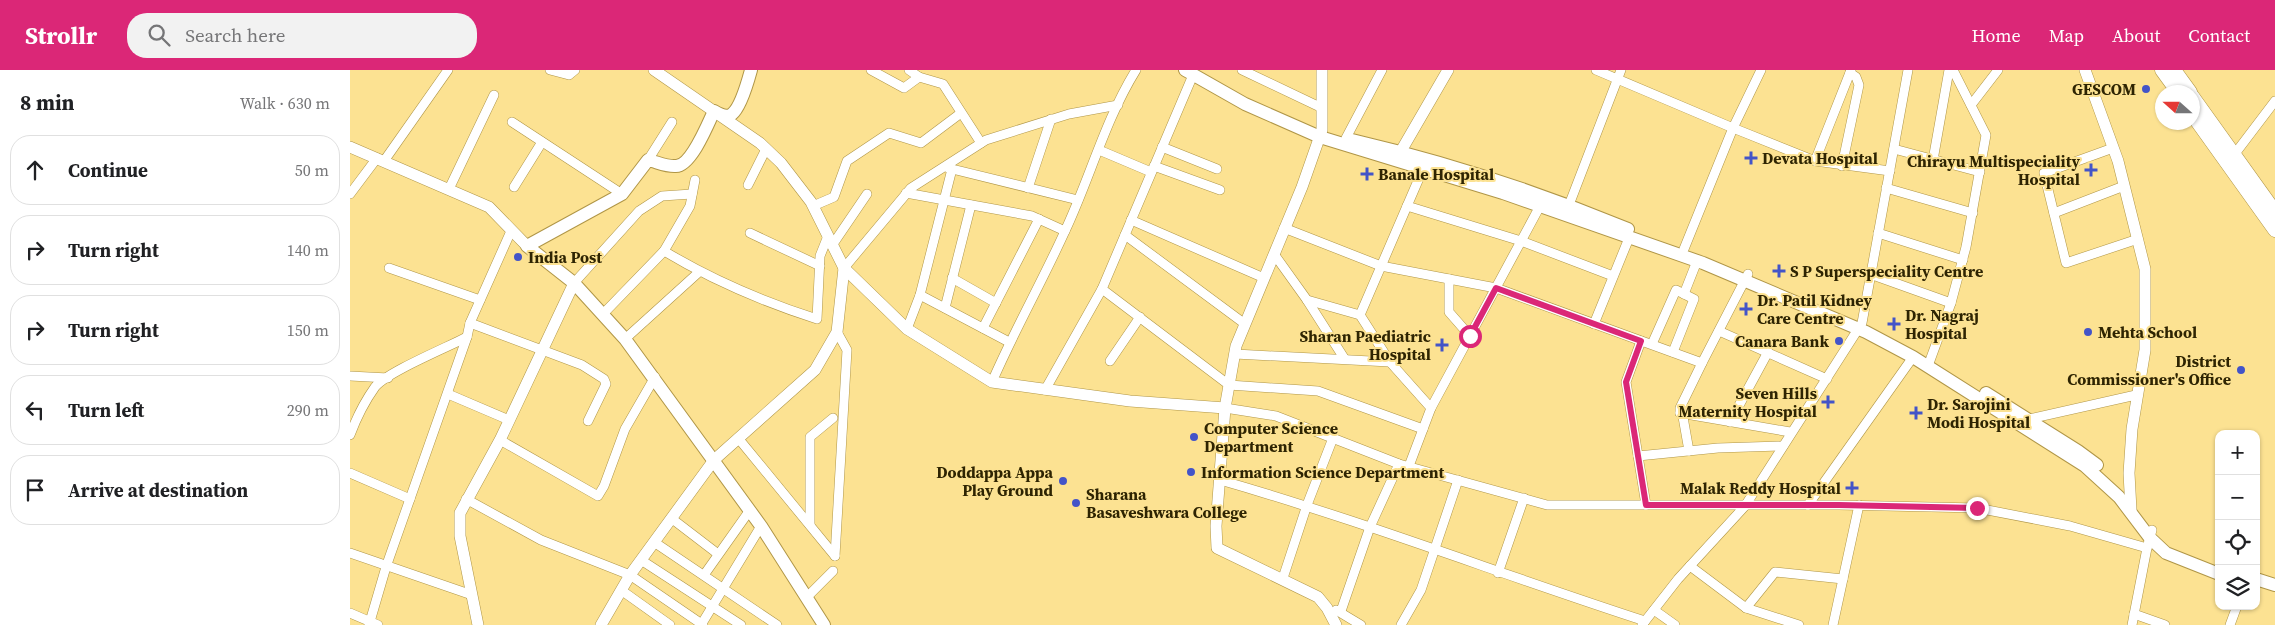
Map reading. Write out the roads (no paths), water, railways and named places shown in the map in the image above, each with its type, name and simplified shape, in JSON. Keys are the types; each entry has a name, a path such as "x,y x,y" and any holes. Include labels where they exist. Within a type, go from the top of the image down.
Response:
{"main road":[{"path":"751,70 742,97 733,114 727,116 714,112 693,151 682,165 675,166 648,160 622,194 527,246 574,283 625,338 750,510 808,597 824,625"},
{"path":"2162,70 2173,85"},
{"path":"2174,70 2185,85"},
{"path":"1193,72 1321,134 1422,169 1540,206 1629,238 1682,252 1697,261 1747,277"},
{"path":"2200,107 2275,212"},
{"path":"2200,125 2275,230"},
{"path":"1321,134 1346,138 1401,152 1569,205 1747,277 1860,326 1930,363 2024,422 2090,459 2131,504 2150,538 2159,548 2172,557 2215,573"},
{"path":"1860,326 1913,357 1930,363"},
{"path":"2150,538 2161,540 2177,551 2216,565"},
{"path":"2260,579 2275,585"},
{"path":"2260,587 2275,593"}],"street":[{"path":"350,194 381,159 448,70"},
{"path":"550,70 569,75 575,70"},
{"path":"654,70 766,149 792,175 813,206 844,268 907,329 992,382 1130,402 1226,408 1276,416 1399,464 1547,505 1859,505 1977,508 2070,526 2150,538 2132,625"},
{"path":"870,70 904,88 919,77"},
{"path":"909,70 919,77 943,84 981,143"},
{"path":"992,382 1009,342 1065,231 1118,105 1136,70"},
{"path":"1242,70 1322,108"},
{"path":"1322,70 1321,134 1245,324 1235,354 1226,408 1217,548 1283,578 1318,597 1327,608 1336,625"},
{"path":"1346,138 1382,70"},
{"path":"1401,152 1447,70"},
{"path":"1596,70 1620,74 1733,128 1815,161 1890,171"},
{"path":"1682,252 1733,128 1761,70"},
{"path":"1220,480 1307,505 1643,623 1690,566 1745,506 1790,432 1827,379 1860,326 1908,70"},
{"path":"1933,160 1949,70"},
{"path":"1930,363 1963,260 1986,135 1953,70"},
{"path":"1971,105 1998,70"},
{"path":"2085,70 2113,148 2145,269 2145,350 2136,395 2129,473 2131,504"},
{"path":"1815,161 1851,71 1856,77 1858,85 1842,166"},
{"path":"1045,390 1102,289 1193,72"},
{"path":"1569,205 1620,74"},
{"path":"449,189 494,94"},
{"path":"2234,155 2275,101"},
{"path":"601,625 630,574 714,460 815,370 837,332 844,268 910,188 948,168 981,143 1069,114 1118,105"},
{"path":"813,206 834,197 847,160 889,133 921,143 961,113"},
{"path":"1028,188 1051,119"},
{"path":"512,122 622,194"},
{"path":"648,160 672,122"},
{"path":"514,187 542,142"},
{"path":"350,147 489,207 527,246"},
{"path":"1162,147 1217,169"},
{"path":"2113,148 2044,173 2066,263 2138,240"},
{"path":"748,185 766,149"},
{"path":"1894,149 1980,172"},
{"path":"1099,150 1220,190"},
{"path":"948,168 1078,200"},
{"path":"907,329 920,295 945,200 948,168"},
{"path":"1360,315 1422,169"},
{"path":"603,314 664,251 690,206 695,180"},
{"path":"2054,213 2124,186"},
{"path":"1886,188 1973,213"},
{"path":"906,193 1032,216 1065,231"},
{"path":"481,624 472,595 460,536 460,513 466,499 500,440 574,283 639,211 662,196 692,194"},
{"path":"664,251 699,272 758,298 818,319 820,256 830,240 867,194"},
{"path":"945,308 971,205"},
{"path":"1406,206 1521,241 1613,276"},
{"path":"1409,466 1431,408 1540,206"},
{"path":"983,328 1039,219"},
{"path":"1131,220 1264,278"},
{"path":"1284,228 1381,266 1496,288 1702,363"},
{"path":"350,613 372,624 386,567 468,337 470,323 511,231"},
{"path":"1878,232 1963,260"},
{"path":"750,233 820,266"},
{"path":"1125,235 1245,324"},
{"path":"1594,324 1629,238"},
{"path":"1274,254 1307,300 1344,358"},
{"path":"1684,294 1697,261"},
{"path":"389,268 480,300"},
{"path":"625,338 699,272"},
{"path":"1870,274 1950,303"},
{"path":"1689,451 1680,408 1747,277"},
{"path":"952,278 996,303"},
{"path":"1449,279 1449,312 1470,336"},
{"path":"1102,289 1229,384 1318,391 1423,429"},
{"path":"1652,344 1676,290 1694,299 1672,352"},
{"path":"920,295 1009,342"},
{"path":"1307,300 1360,315 1390,362 1431,408"},
{"path":"1110,361 1140,317"},
{"path":"470,323 582,365 606,382 588,421"},
{"path":"1719,331 1827,379"},
{"path":"738,438 835,556 847,350 837,332"},
{"path":"350,435 354,423 376,386 406,367 468,337"},
{"path":"1641,341 1626,382 1646,505"},
{"path":"1730,422 1768,352"},
{"path":"1235,354 1344,358 1390,362"},
{"path":"1808,505 1913,357"},
{"path":"350,376 388,378"},
{"path":"500,440 598,496 604,486 625,429 654,377"},
{"path":"448,394 509,420"},
{"path":"2024,422 2136,395"},
{"path":"1680,413 1790,432"},
{"path":"810,525 810,437 833,418"},
{"path":"1283,578 1307,505 1333,438"},
{"path":"1638,456 1783,446"},
{"path":"1341,611 1370,527 1399,464"},
{"path":"350,473 410,499"},
{"path":"1401,625 1421,590 1458,480"},
{"path":"1498,572 1524,498"},
{"path":"466,499 540,540 630,574 702,625 761,526"},
{"path":"1833,625 1859,505"},
{"path":"704,575 750,510"},
{"path":"671,518 718,554"},
{"path":"654,542 777,625"},
{"path":"350,553 386,567 472,595"},
{"path":"641,560 741,625"},
{"path":"1690,566 1746,608 1800,625"},
{"path":"808,597 833,571"},
{"path":"1746,608 1775,572 1843,579"},
{"path":"621,590 670,625"},
{"path":"1327,608 1341,611 1362,625"},
{"path":"1654,610 1675,625"},
{"path":"2230,625 2236,610"},
{"path":"2134,614 2165,625"}],"place":[{"name":"GESCOM","path":"2146,89"},
{"name":"Devata Hospital","path":"1751,158"},
{"name":"Chirayu Multispeciality Hospital","path":"2091,170"},
{"name":"Banale Hospital","path":"1367,174"},
{"name":"India Post","path":"518,257"},
{"name":"S P Superspeciality Centre","path":"1779,271"},
{"name":"Dr. Patil Kidney Care Centre","path":"1746,309"},
{"name":"Dr. Nagraj Hospital","path":"1894,324"},
{"name":"Mehta School","path":"2088,332"},
{"name":"Canara Bank","path":"1839,341"},
{"name":"Sharan Paediatric Hospital","path":"1442,345"},
{"name":"District Commissioner's Office","path":"2241,370"},
{"name":"Seven Hills Maternity Hospital","path":"1828,402"},
{"name":"Dr. Sarojini Modi Hospital","path":"1916,413"},
{"name":"Computer Science Department","path":"1194,437"},
{"name":"Information Science Department","path":"1191,472"},
{"name":"Doddappa Appa Play Ground","path":"1063,481"},
{"name":"Malak Reddy Hospital","path":"1852,488"},
{"name":"Sharana Basaveshwara College","path":"1076,503"}]}
